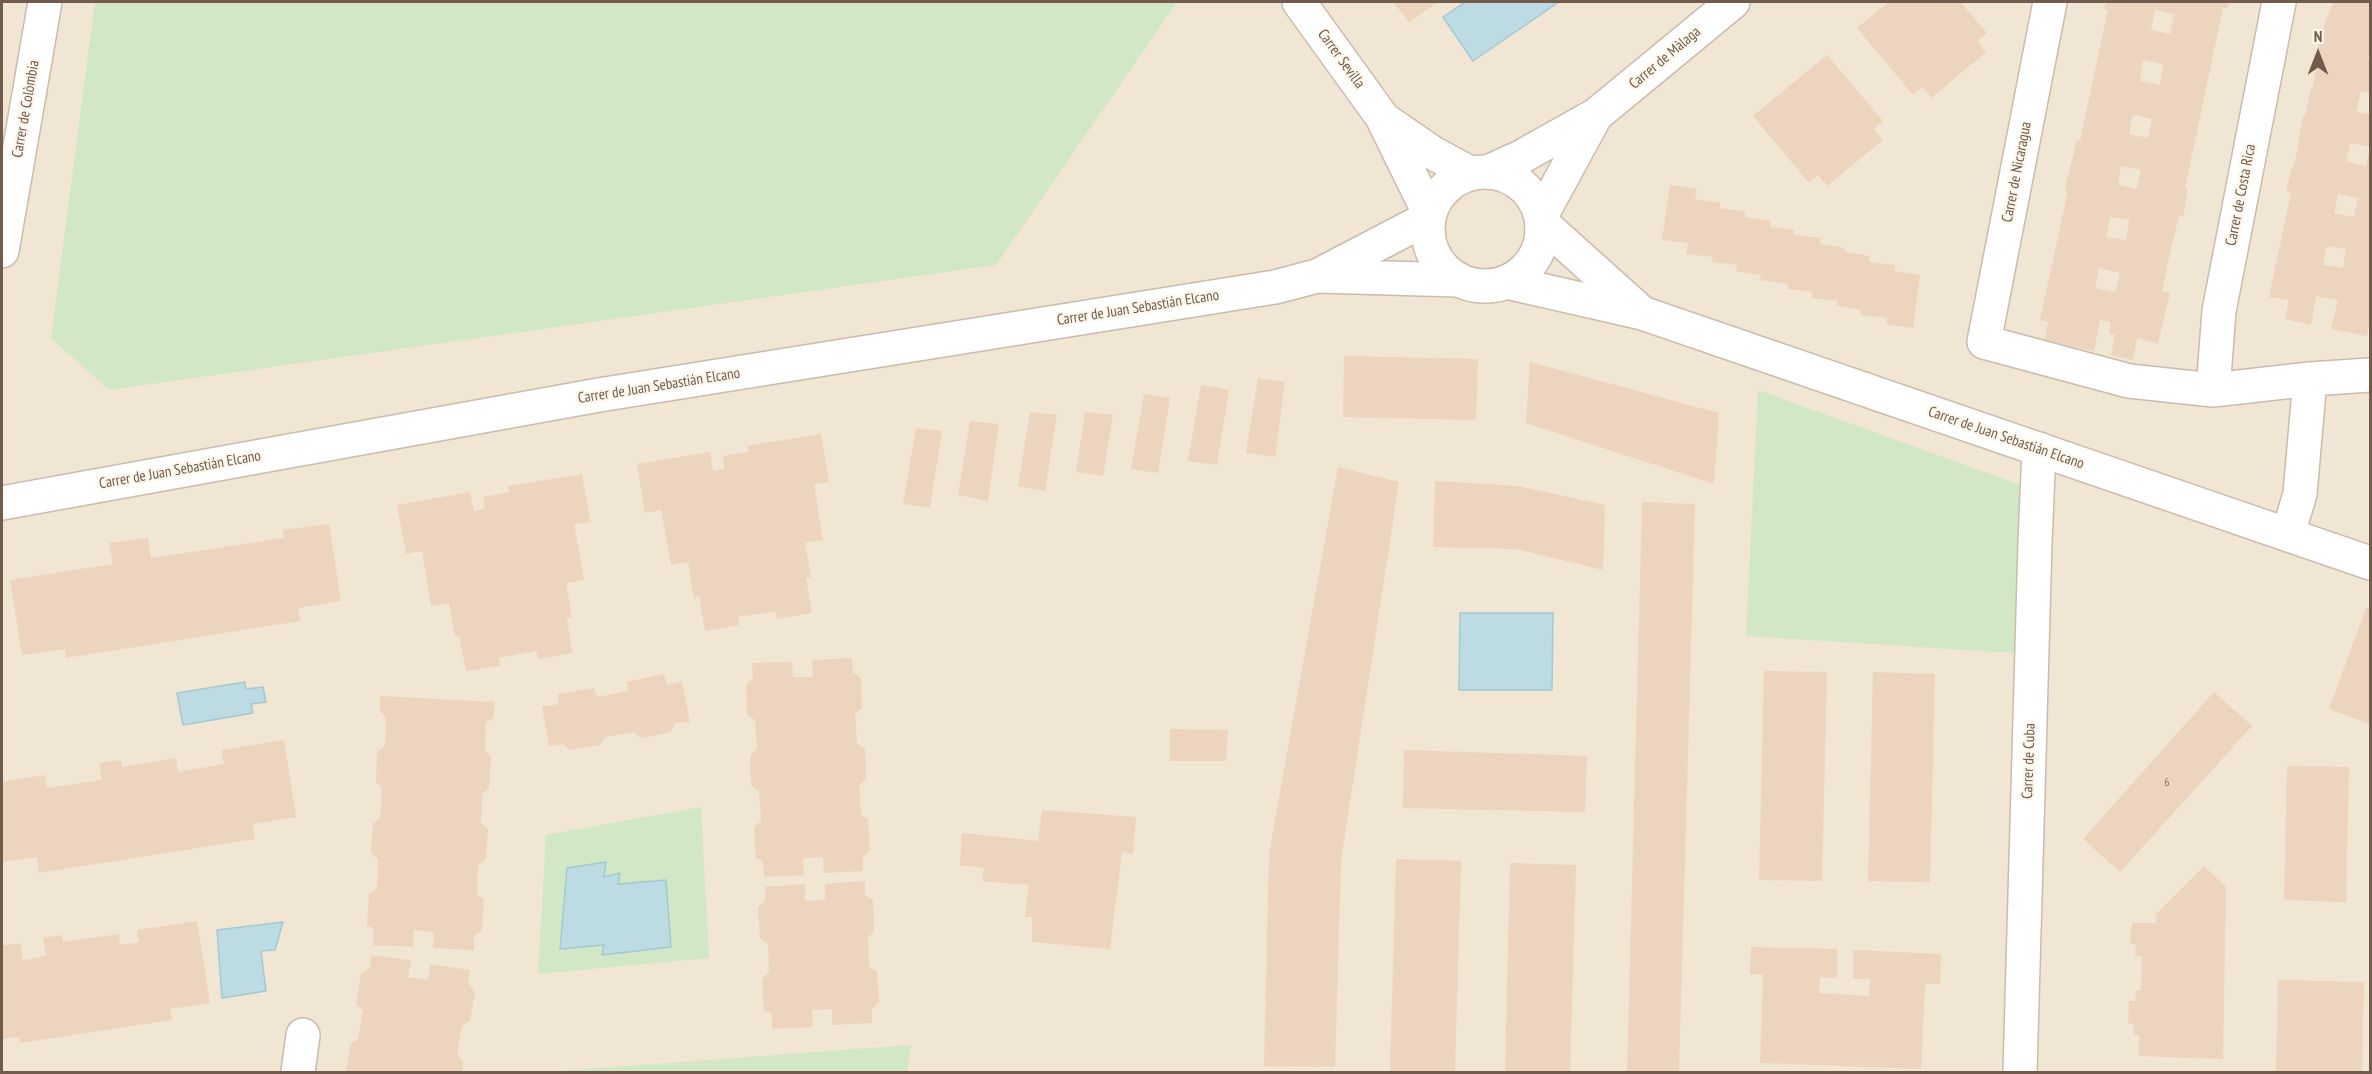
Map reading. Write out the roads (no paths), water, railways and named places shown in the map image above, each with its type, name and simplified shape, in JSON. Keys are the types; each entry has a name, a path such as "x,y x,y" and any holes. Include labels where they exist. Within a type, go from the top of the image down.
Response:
{"street":[{"name":"Carrer de Colòmbia","path":"2,251 45,2"},
{"name":"Carrer Sevilla","path":"1299,2 1382,117 1429,216"},
{"name":"Carrer de Màlaga","path":"1479,172 1521,157 1596,115 1733,2"},
{"name":"Carrer de Nicaragua","path":"2050,2 1984,342 2129,381 2212,390"},
{"name":"Carrer de Costa Rica","path":"2212,390 2219,311 2279,2"},
{"name":"Carrer de Màlaga","path":"1541,219 1596,115"},
{"name":"Carrer Sevilla","path":"1382,117 1433,153 1479,172"},
{"path":"1479,172 1506,175 1522,185 1534,199 1541,219 1541,242 1534,259 1522,273 1506,282 1481,285 1458,280 1443,269 1433,254 1428,236 1429,216 1435,200 1444,188 1456,179 1479,172"},
{"name":"Carrer de Juan Sebastián Elcano","path":"1317,276 1429,216"},
{"name":"Carrer de Juan Sebastián Elcano","path":"1541,219 1642,313"},
{"name":"Carrer de Juan Sebastián Elcano","path":"2,502 599,395 1263,288 1317,276 1458,280"},
{"name":"Carrer de Juan Sebastián Elcano","path":"1506,282 1642,313 2370,563"},
{"path":"2212,390 2370,375"},
{"path":"2288,534 2300,494 2310,380"},
{"name":"Carrer de Cuba","path":"2020,1072 2039,449"},
{"path":"298,1072 303,1035"}],"water":[{"path":"1465,2 1559,2 1473,61 1443,17"},
{"path":"1460,613 1553,613 1552,690 1459,690"},
{"path":"245,682 246,689 263,687 266,702 251,704 253,713 183,725 177,693"},
{"path":"606,862 604,877 620,873 618,884 666,880 671,947 602,955 604,945 560,949 567,868"},
{"path":"283,922 275,950 261,951 266,991 222,998 217,930"}]}
